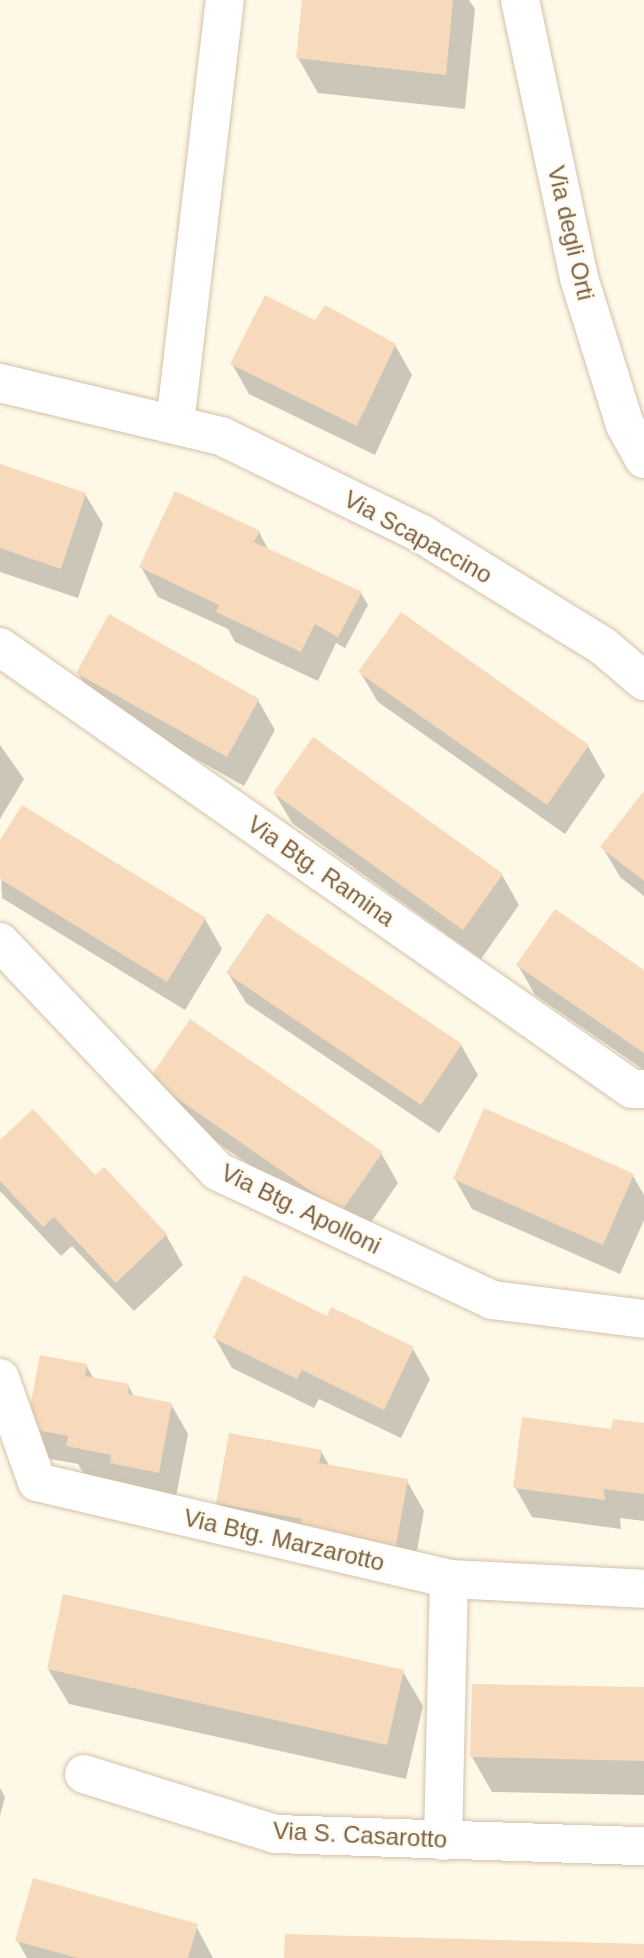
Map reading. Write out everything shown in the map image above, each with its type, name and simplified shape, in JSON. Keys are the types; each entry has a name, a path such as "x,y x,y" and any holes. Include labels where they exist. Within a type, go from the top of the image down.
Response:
{"street":[{"path":"175,424 225,0"},
{"name":"Via degli Orti","path":"520,0 579,278 625,425 644,458"},
{"name":"Via Scapaccino","path":"0,383 221,436 420,533 603,646 644,681"},
{"name":"Via Btg. Ramina","path":"0,647 632,1088 644,1089"},
{"name":"Via Btg. Apolloni","path":"0,942 217,1171 492,1300 644,1319"},
{"name":"Via Btg. Marzarotto","path":"0,1378 37,1482 449,1578 644,1589"},
{"path":"443,1841 449,1578"},
{"name":"Via S. Casarotto","path":"84,1774 275,1834 644,1846"}],"building":[{"path":"302,0 453,0 446,75 296,58"},
{"path":"265,295 315,320 325,305 396,344 357,426 230,364"},
{"path":"0,464 86,493 61,569 0,548"},
{"path":"175,491 260,531 254,542 362,592 338,637 315,624 301,652 216,612 219,605 139,567"},
{"path":"401,612 589,745 547,805 358,672"},
{"path":"109,614 259,699 227,757 76,673"},
{"path":"313,737 503,874 463,930 273,793"},
{"path":"644,791 644,881 600,847"},
{"path":"22,805 206,918 167,982 0,879 0,840"},
{"path":"555,909 644,970 644,1053 516,965"},
{"path":"267,913 462,1044 421,1105 226,973"},
{"path":"190,1019 383,1152 341,1212 149,1079"},
{"path":"484,1108 634,1174 603,1245 453,1179"},
{"path":"33,1109 95,1175 104,1167 167,1234 116,1283 54,1217 43,1227 0,1181 0,1140"},
{"path":"244,1275 327,1316 331,1307 414,1347 384,1410 302,1370 297,1379 213,1338"},
{"path":"40,1355 87,1364 85,1376 129,1384 128,1394 172,1403 159,1473 110,1463 111,1455 66,1446 68,1436 26,1428"},
{"path":"522,1417 611,1429 613,1419 644,1423 644,1494 604,1489 605,1500 513,1488"},
{"path":"229,1433 322,1450 319,1463 408,1479 395,1550 300,1532 302,1519 216,1503"},
{"path":"63,1594 404,1670 387,1745 47,1669"},
{"path":"472,1684 644,1687 644,1761 470,1757"},
{"path":"33,1878 198,1924 188,1958 78,1958 15,1941"},
{"path":"285,1934 644,1944 644,1958 284,1958"}]}
